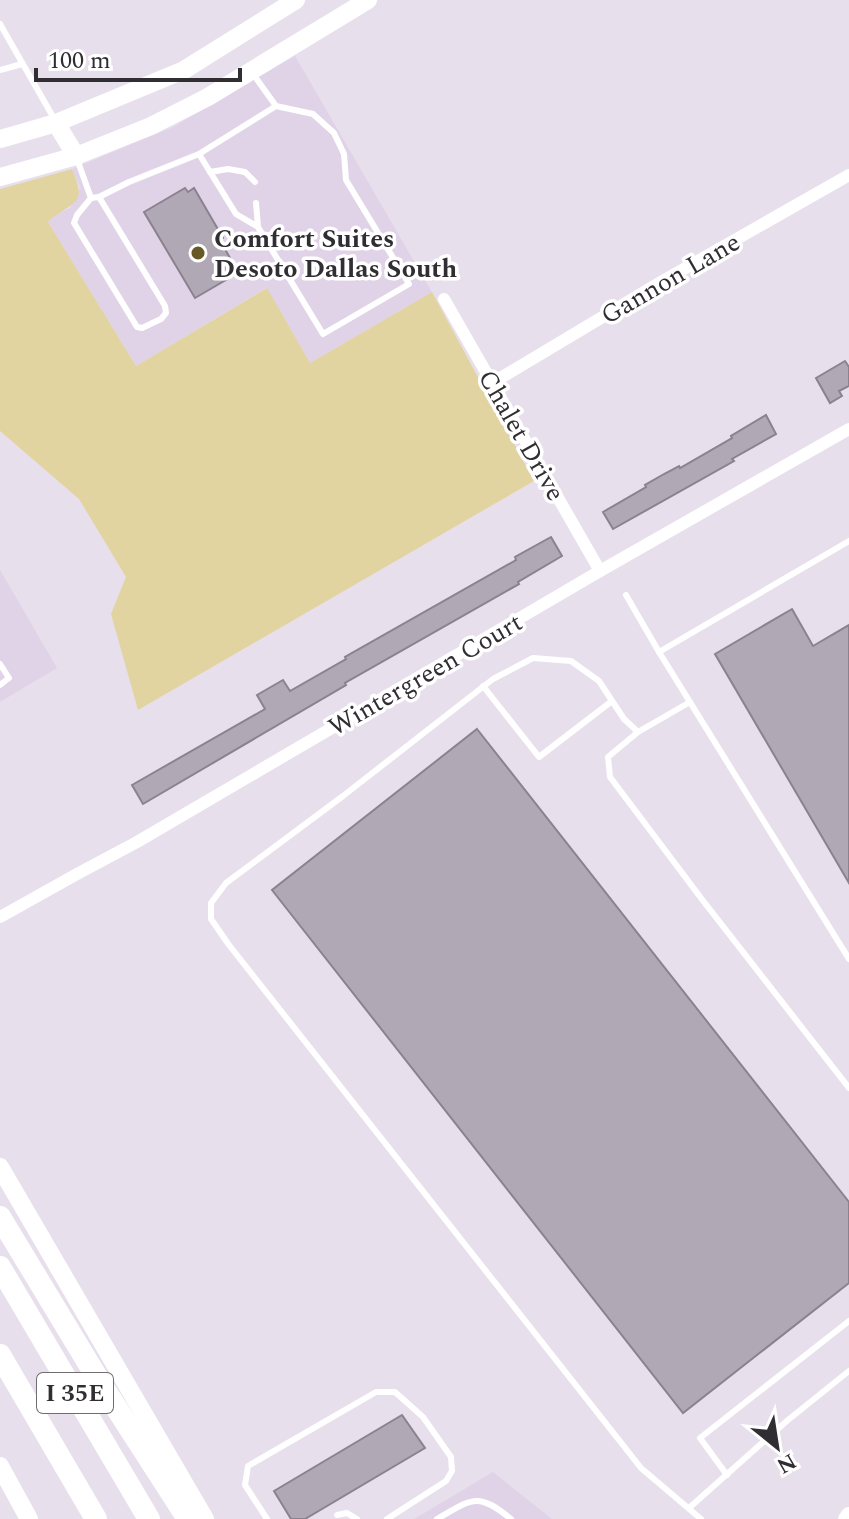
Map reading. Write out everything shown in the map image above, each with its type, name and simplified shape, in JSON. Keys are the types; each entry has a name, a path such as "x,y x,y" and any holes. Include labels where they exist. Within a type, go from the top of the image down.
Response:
{"highway":[{"path":"0,1217 101,1384 188,1519"},
{"name":"I 35E","path":"0,1267 149,1519"},
{"name":"I 35E","path":"0,1355 96,1519"}],"main road":[{"path":"0,139 56,123 184,70 296,0"},
{"path":"0,177 76,156 151,126 208,97 368,0"},
{"path":"56,123 76,156"},
{"path":"0,1167 205,1519"},
{"path":"0,1466 29,1519"}],"street":[{"name":"Gannon Lane","path":"492,383 849,175"},
{"name":"Chalet Drive","path":"444,299 600,571"},
{"name":"Wintergreen Court","path":"0,917 137,842 849,429"}],"lane":[{"path":"0,24 56,123"},
{"path":"0,70 22,64"},
{"path":"251,71 276,106 313,114 334,133 344,154 346,180 409,284 323,334 258,227 256,203"},
{"path":"76,156 95,197 165,306 166,313 161,319 142,328 137,327 74,223 77,215 95,197 199,154 276,106"},
{"path":"199,154 236,214 258,227"},
{"path":"210,172 228,169 245,172 255,182"},
{"path":"659,652 849,541"},
{"path":"626,595 849,959"},
{"path":"638,732 624,719 599,681 571,661 533,658 483,686 226,883 211,903 211,919 641,1468 701,1519"},
{"path":"0,664 9,678 0,685"},
{"path":"483,686 539,757 612,701"},
{"path":"690,702 638,732 608,757 610,777 849,1088"},
{"path":"727,1475 700,1438 849,1321"},
{"path":"689,1508 788,1420 849,1371"},
{"path":"267,1519 245,1485 248,1466 376,1392 395,1392 423,1417 451,1457 452,1471 446,1481 387,1519"},
{"path":"437,1519 470,1500 492,1504 511,1519"},
{"path":"337,1515 347,1513 357,1519"}],"shaded area":[{"path":"295,56 432,292 310,363 266,288 136,366 48,222 70,208 80,187 72,169 173,127"},
{"path":"72,169 79,190 78,197 48,222 136,366 267,288 310,363 432,292 534,481 138,710 111,614 126,577 79,499 0,431 0,189"},
{"path":"0,570 57,668 0,702"},
{"path":"493,1472 552,1519 414,1519"}],"building":[{"name":"Comfort Suites Desoto Dallas South","path":"185,188 188,192 194,188 223,238 220,240 236,274 195,298 144,212"},
{"path":"845,361 849,367 849,386 839,391 842,396 830,403 816,378"},
{"path":"766,415 776,434 613,529 603,512"},
{"path":"551,537 562,556 143,804 132,785 265,709 257,695 283,680 290,691"},
{"path":"792,609 813,646 849,625 849,883 715,654"},
{"path":"477,729 849,1202 849,1283 683,1413 272,890"},
{"path":"402,1415 425,1448 305,1519 291,1519 274,1491"}],"place":[{"name":"Comfort Suites Desoto Dallas South","path":"198,253"}]}
